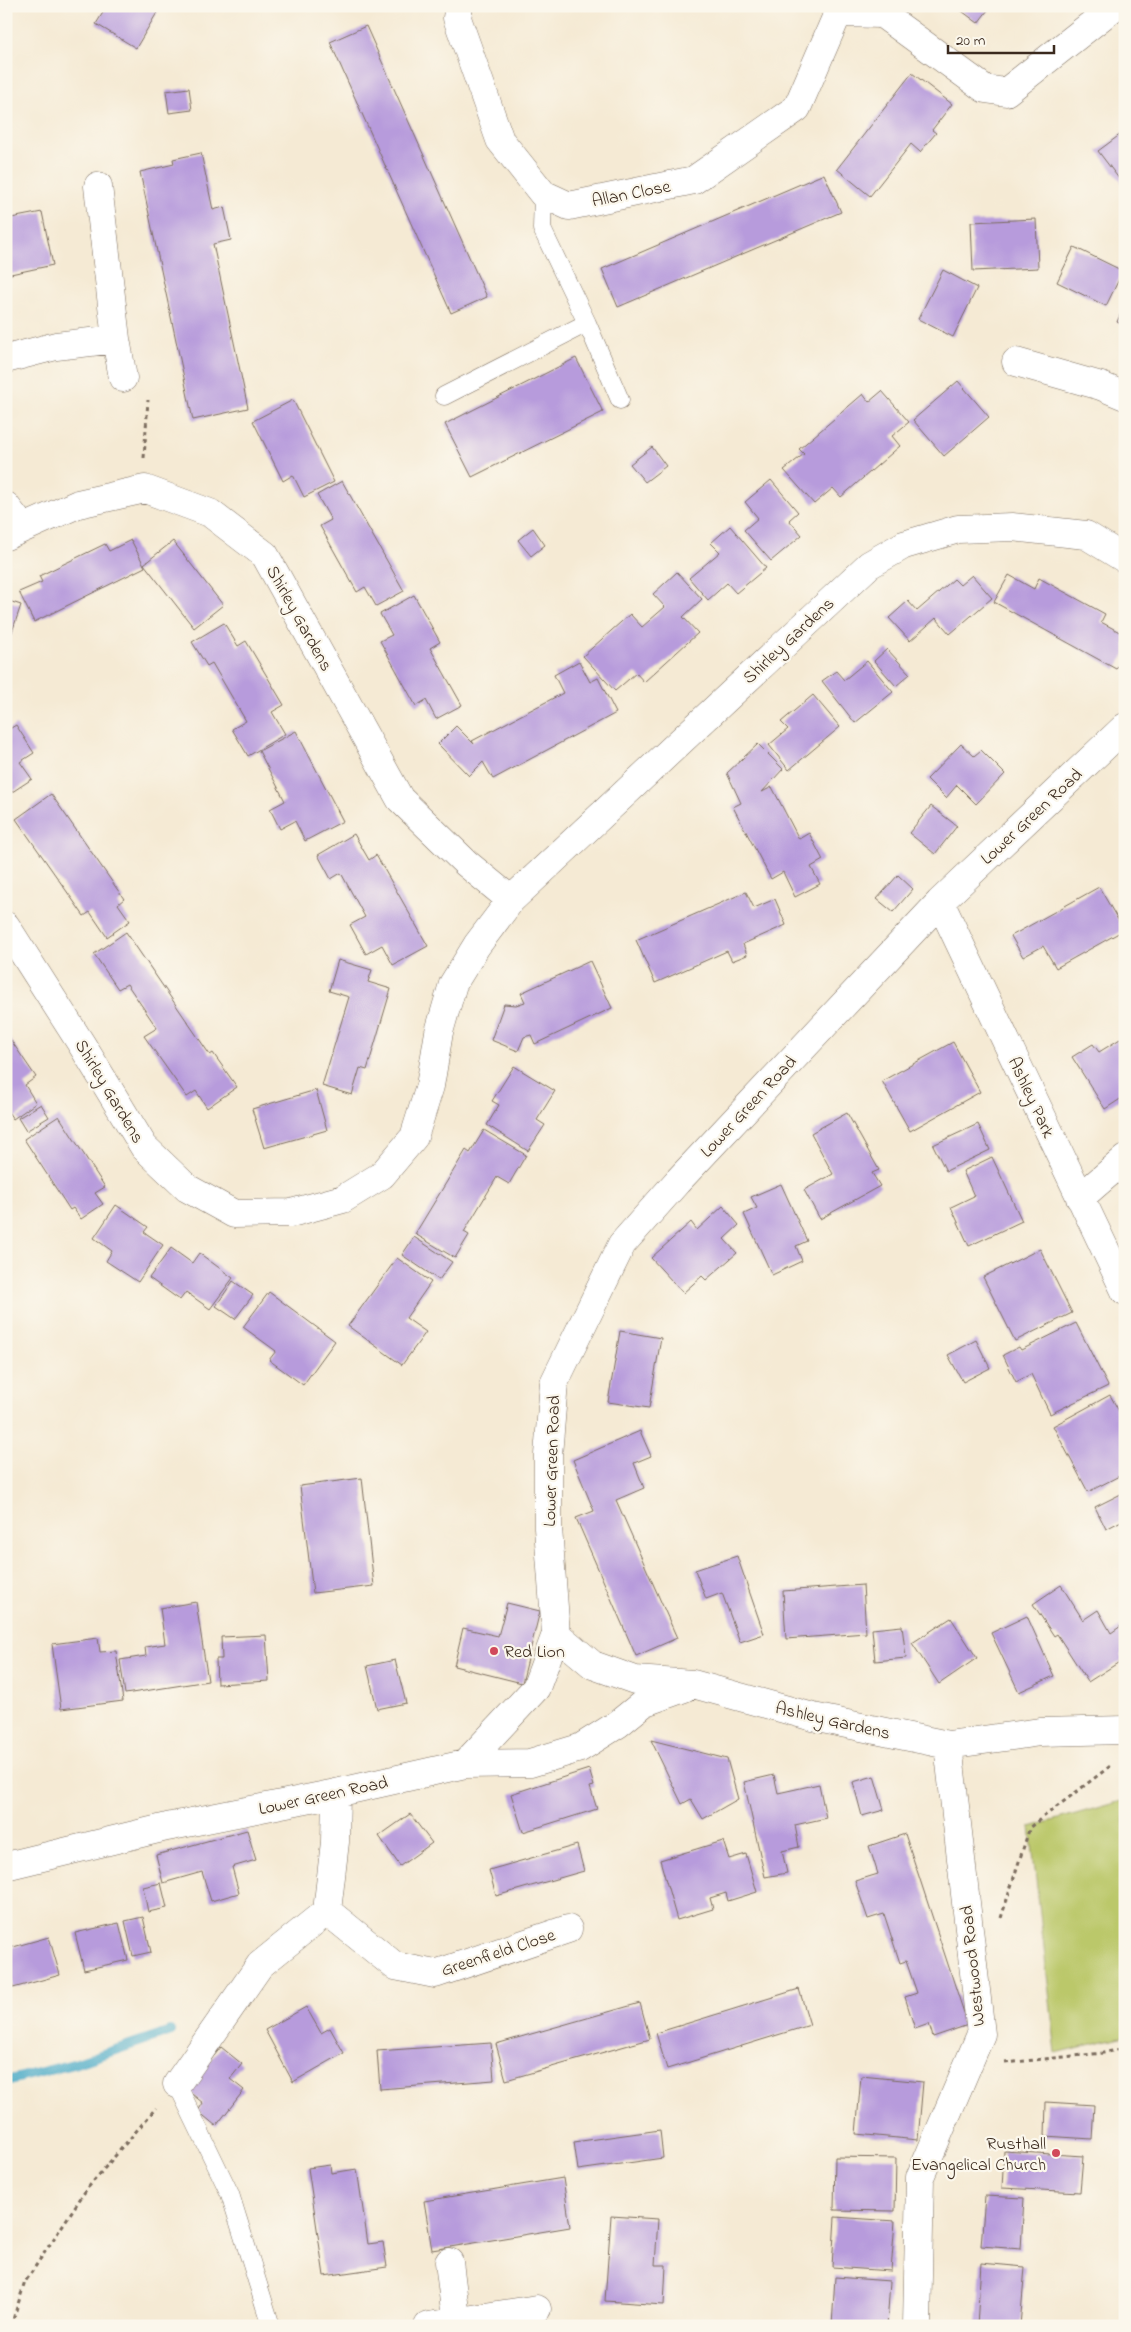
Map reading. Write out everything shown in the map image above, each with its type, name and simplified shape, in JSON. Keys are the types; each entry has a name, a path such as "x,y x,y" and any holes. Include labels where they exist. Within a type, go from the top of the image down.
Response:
{"street":[{"name":"Allan Close","path":"458,6 457,18 500,140 543,194 569,206 694,180 798,108 840,10"},
{"path":"840,10 882,14 985,88 1006,92 1115,6"},
{"path":"98,186 116,339 123,378"},
{"path":"6,359 56,346 116,339"},
{"path":"1016,362 1101,386 1125,396"},
{"path":"6,506 15,532 78,504 145,489"},
{"name":"Shirley Gardens","path":"145,489 210,513 265,555 400,799 466,863 511,900"},
{"name":"Shirley Gardens","path":"6,926 144,1147 187,1188 234,1214 291,1213 343,1199 382,1175 414,1137 430,1086 438,1032 453,984 477,945 511,900 869,565 904,545 958,529 1012,527 1086,535 1125,559"},
{"name":"Lower Green Road","path":"6,1866 167,1827 336,1793 465,1764 536,1688 556,1634 548,1528 548,1455 554,1384 622,1244 677,1182 940,902 1125,727"},
{"name":"Ashley Park","path":"940,902 1125,1291"},
{"path":"1080,1198 1125,1160"},
{"name":"Ashley Gardens","path":"556,1634 593,1665 635,1680 693,1684 813,1717 948,1745 1040,1732 1125,1730"},
{"path":"465,1764 530,1763 580,1748 618,1724 645,1702 693,1684"},
{"name":"Westwood Road","path":"917,2326 920,2177 981,2034 948,1745"},
{"path":"177,2084 260,1965 327,1911 335,1842 336,1793"},
{"name":"Greenfield Close","path":"327,1911 395,1966 435,1974 568,1929"},
{"path":"449,2262 456,2324"},
{"path":"428,2326 456,2324 537,2309"}],"lane":[{"path":"543,194 542,229 587,323 620,400"},
{"path":"444,396 587,323"},
{"path":"177,2084 230,2194 271,2326"}],"path":[{"path":"123,378 148,397 144,439 145,489"},
{"path":"1000,1922 1030,1827 1117,1760"},
{"path":"967,2066 1103,2053 1125,2048"},
{"path":"11,2326 25,2282 86,2190 177,2084"}],"green space":[{"path":"1125,1800 1125,2036 1056,2053 1030,1827"}],"building":[{"path":"107,6 161,6 136,48 96,24"},
{"path":"955,6 991,6 978,23"},
{"path":"366,26 487,297 451,313 330,42"},
{"path":"912,73 952,104 932,130 936,133 920,152 911,144 870,196 837,169"},
{"path":"189,88 192,110 169,113 166,91"},
{"path":"1125,131 1125,182 1123,184 1098,151"},
{"path":"201,153 213,210 224,207 231,240 213,244 248,408 193,420 140,172 174,164 173,159"},
{"path":"824,174 841,212 618,307 602,269"},
{"path":"42,212 53,265 6,275 6,219"},
{"path":"1036,219 1038,268 973,271 971,222"},
{"path":"1074,247 1123,271 1106,306 1057,282"},
{"path":"943,270 977,288 953,337 918,319"},
{"path":"1125,304 1125,326 1117,322"},
{"path":"576,358 603,412 472,477 445,424"},
{"path":"958,381 989,417 944,456 913,420"},
{"path":"882,391 909,422 892,436 900,446 841,497 833,488 814,504 784,470 804,454 799,449 863,394 869,402"},
{"path":"293,400 334,482 304,497 293,475 283,481 253,421"},
{"path":"652,447 666,466 645,482 630,464"},
{"path":"771,480 798,512 789,520 802,535 771,561 744,530 758,518 745,502"},
{"path":"342,481 404,591 376,606 365,587 357,592 320,526 331,520 317,495"},
{"path":"730,526 766,568 736,593 727,583 708,600 689,578 720,552 711,543"},
{"path":"533,528 545,545 531,556 518,540"},
{"path":"131,540 145,567 34,622 19,592 42,582 39,576 105,544 109,551"},
{"path":"173,541 223,605 194,628 144,564"},
{"path":"677,572 702,599 683,617 698,633 644,682 636,673 615,691 583,656 630,614 642,627 665,607 653,594"},
{"path":"972,575 992,598 950,634 936,618 910,641 889,618 908,601 917,611 954,579 960,585"},
{"path":"1009,575 1034,589 1039,578 1105,614 1101,622 1125,635 1125,654 1116,669 994,602"},
{"path":"414,595 440,642 430,648 462,705 436,719 426,700 416,706 380,641 392,635 380,614"},
{"path":"6,600 21,605 7,647 6,647"},
{"path":"224,623 238,646 246,641 284,705 272,712 285,734 248,756 232,729 246,721 212,663 207,666 192,642"},
{"path":"887,649 910,674 896,686 874,661"},
{"path":"579,661 590,682 598,678 616,713 493,779 483,762 469,776 438,744 456,726 474,744 472,741 563,693 554,675"},
{"path":"867,661 893,692 855,723 822,681 836,671 844,680"},
{"path":"813,695 840,727 789,770 769,745 788,729 781,722"},
{"path":"16,725 34,753 20,762 32,779 6,796 6,731"},
{"path":"296,731 343,821 305,841 295,821 280,829 270,809 285,801 259,751"},
{"path":"758,744 783,769 762,792 772,787 799,839 809,833 823,860 811,867 820,884 795,897 783,872 771,879 733,807 741,803 727,773"},
{"path":"961,744 974,756 981,750 1005,774 976,804 957,785 946,798 927,779"},
{"path":"51,794 124,899 118,904 130,921 107,937 90,912 84,916 16,819"},
{"path":"931,806 957,826 935,854 909,833"},
{"path":"354,834 369,860 376,855 428,946 393,965 382,945 366,954 350,925 365,917 341,873 331,879 318,855"},
{"path":"898,875 913,889 893,912 877,899"},
{"path":"1099,887 1124,930 1056,968 1043,946 1023,957 1011,936"},
{"path":"746,892 754,908 775,899 786,925 743,944 747,955 732,961 727,951 655,983 636,940"},
{"path":"126,932 210,1055 213,1053 237,1087 207,1108 196,1091 187,1097 144,1036 157,1028 127,984 118,989 94,954"},
{"path":"338,960 372,970 368,982 391,989 367,1070 360,1068 352,1095 322,1086 349,997 329,991"},
{"path":"590,961 612,1008 535,1044 531,1035 524,1037 518,1051 491,1040 504,1004 516,1005 525,1002 521,993"},
{"path":"6,1033 36,1077 25,1085 36,1103 13,1119 6,1109"},
{"path":"1125,1036 1125,1096 1105,1109 1072,1057 1093,1044 1099,1052"},
{"path":"953,1042 980,1092 910,1131 882,1081"},
{"path":"514,1066 555,1091 537,1120 545,1125 528,1151 487,1125 499,1105 492,1101"},
{"path":"316,1090 327,1130 264,1148 252,1109"},
{"path":"41,1104 49,1117 26,1131 18,1118"},
{"path":"847,1113 879,1170 872,1173 880,1186 820,1219 804,1190 833,1174 811,1133"},
{"path":"59,1116 105,1187 95,1193 103,1204 81,1219 73,1208 70,1210 24,1139"},
{"path":"978,1124 990,1150 946,1171 933,1145"},
{"path":"484,1130 526,1155 509,1184 497,1177 464,1232 469,1235 455,1258 415,1234 466,1150 470,1153"},
{"path":"992,1157 1022,1221 969,1246 951,1207 974,1196 963,1171"},
{"path":"781,1184 807,1241 796,1246 802,1261 772,1275 744,1214 757,1208 751,1197"},
{"path":"116,1205 148,1227 144,1232 163,1245 138,1282 106,1261 112,1251 94,1238"},
{"path":"723,1206 739,1225 724,1239 737,1253 706,1280 702,1276 683,1293 651,1258 691,1222 697,1230"},
{"path":"414,1237 452,1262 439,1280 402,1255"},
{"path":"171,1248 192,1263 199,1253 233,1278 210,1309 186,1292 180,1300 149,1278"},
{"path":"1040,1249 1072,1313 1015,1341 983,1277"},
{"path":"397,1258 431,1282 406,1318 426,1332 402,1365 348,1326"},
{"path":"233,1281 253,1295 235,1319 216,1306"},
{"path":"269,1292 335,1341 303,1385 269,1360 276,1351 243,1327"},
{"path":"1076,1323 1108,1386 1050,1414 1031,1374 1016,1382 1003,1355 1019,1347 1021,1350"},
{"path":"620,1331 661,1338 649,1408 608,1402"},
{"path":"976,1340 990,1368 963,1382 948,1355"},
{"path":"1110,1395 1125,1422 1125,1473 1088,1492 1053,1426"},
{"path":"640,1431 651,1456 634,1463 644,1488 616,1500 677,1638 636,1656 576,1518 594,1511 573,1460"},
{"path":"362,1478 374,1586 313,1593 300,1486"},
{"path":"1125,1492 1125,1519 1106,1529 1095,1507"},
{"path":"737,1556 764,1634 740,1642 722,1593 706,1599 695,1570"},
{"path":"863,1585 866,1633 786,1639 783,1591"},
{"path":"1061,1585 1083,1620 1098,1610 1111,1633 1121,1626 1125,1632 1125,1653 1121,1655 1124,1659 1088,1682 1057,1634 1054,1636 1033,1604"},
{"path":"196,1602 208,1681 125,1694 120,1660 146,1656 145,1647 165,1644 160,1608"},
{"name":"Red Lion","path":"507,1603 540,1611 522,1683 454,1666 463,1628 498,1636"},
{"path":"1027,1616 1054,1676 1019,1692 991,1633"},
{"path":"951,1618 977,1658 939,1684 912,1643"},
{"path":"902,1626 906,1658 875,1661 872,1629"},
{"path":"266,1635 269,1681 217,1684 216,1659 222,1659 221,1637"},
{"path":"98,1638 100,1652 116,1651 123,1701 61,1709 52,1644"},
{"path":"395,1660 406,1703 377,1709 367,1666"},
{"path":"651,1740 727,1759 738,1799 703,1819 691,1799 682,1804"},
{"path":"589,1769 594,1786 590,1787 597,1809 523,1832 511,1794"},
{"path":"774,1775 778,1793 819,1784 826,1818 795,1825 799,1847 782,1851 787,1873 765,1877 744,1782"},
{"path":"874,1776 884,1810 862,1816 853,1782"},
{"path":"410,1814 432,1843 400,1866 379,1836"},
{"path":"247,1830 256,1860 232,1867 239,1893 211,1901 202,1872 163,1883 156,1855"},
{"path":"905,1834 968,2025 933,2037 929,2024 915,2029 905,1997 917,1993 906,1961 900,1963 884,1914 868,1919 855,1881 878,1874 869,1846"},
{"path":"723,1841 729,1859 746,1854 757,1892 728,1901 726,1893 710,1898 713,1909 677,1920 660,1860"},
{"path":"577,1845 584,1871 496,1896 489,1870"},
{"path":"161,1883 167,1908 148,1912 143,1887"},
{"path":"143,1917 151,1952 133,1956 125,1921"},
{"path":"119,1923 128,1960 84,1970 75,1933"},
{"path":"49,1937 60,1975 13,1988 6,1964 6,1949"},
{"path":"799,1989 810,2025 667,2069 656,2033"},
{"path":"640,2003 650,2039 506,2080 496,2044"},
{"path":"306,2007 321,2033 330,2028 344,2053 293,2082 265,2030"},
{"path":"491,2043 494,2080 380,2089 377,2051"},
{"path":"221,2047 242,2064 230,2079 244,2090 216,2126 198,2111 203,2103 187,2090"},
{"path":"861,2076 923,2082 918,2140 856,2134"},
{"path":"1046,2102 1094,2105 1092,2139 1045,2136"},
{"path":"660,2130 663,2158 578,2170 574,2142"},
{"path":"1004,2151 1083,2156 1080,2192 1002,2188"},
{"path":"835,2157 896,2158 895,2211 834,2210"},
{"path":"330,2165 331,2173 357,2169 368,2244 383,2242 387,2267 324,2276 308,2168"},
{"path":"563,2178 570,2227 432,2250 424,2201"},
{"path":"985,2196 1024,2198 1021,2249 981,2246"},
{"path":"611,2216 658,2219 655,2265 666,2265 664,2305 605,2301"},
{"path":"835,2217 895,2221 891,2271 832,2267"},
{"path":"981,2263 1025,2267 1020,2326 977,2326"},
{"path":"835,2277 890,2281 887,2326 832,2326"}],"waterway":[{"path":"6,2081 77,2063 171,2031"}],"place":[{"name":"Red Lion","path":"494,1651"},
{"name":"Rusthall Evangelical Church","path":"1056,2153"}]}
